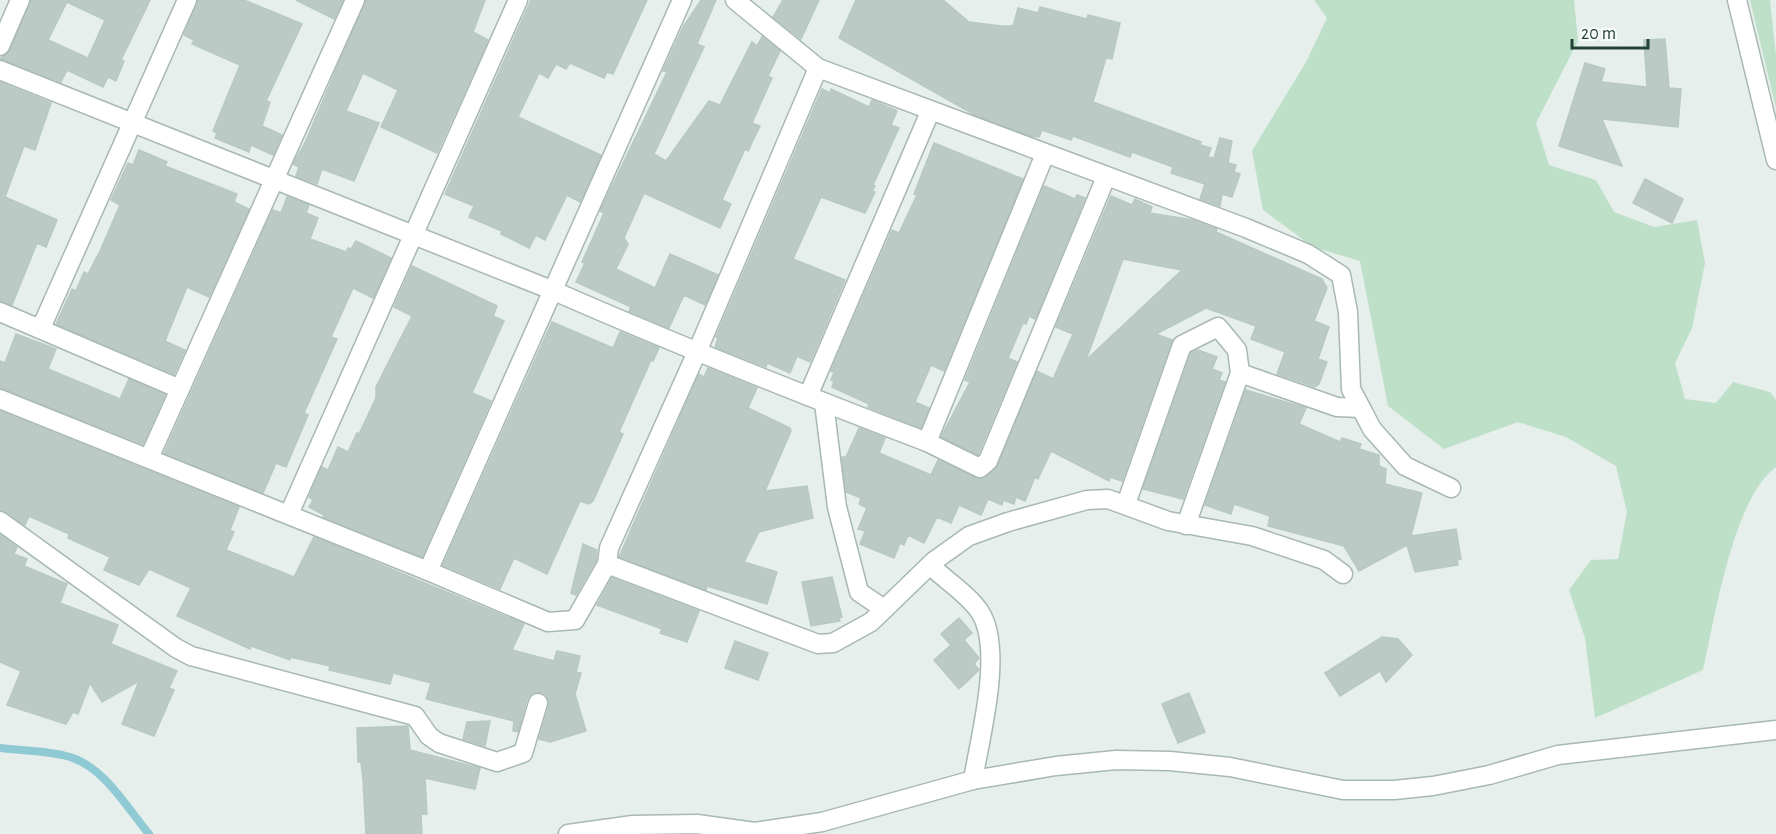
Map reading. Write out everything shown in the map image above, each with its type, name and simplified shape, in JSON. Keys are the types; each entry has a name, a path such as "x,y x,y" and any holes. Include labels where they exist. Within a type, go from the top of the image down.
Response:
{"street":[{"path":"0,46 20,0"},
{"path":"41,328 187,0"},
{"path":"149,458 355,0"},
{"path":"289,514 518,0"},
{"path":"428,571 682,0"},
{"path":"735,0 818,68 930,112 1246,228 1308,254 1341,275 1348,312 1352,389 1361,408 1372,429 1404,466 1451,488"},
{"path":"1737,0 1776,160"},
{"path":"0,399 289,514 549,622 575,620 607,564 609,548 697,352 818,68"},
{"path":"0,70 412,237 554,291 816,400 927,442 980,468 988,461 1106,177"},
{"path":"884,609 859,592 837,507 816,400 930,112"},
{"path":"927,442 1045,154"},
{"path":"0,312 180,388"},
{"path":"1126,504 1182,345 1218,327 1238,350 1240,373 1186,525"},
{"path":"1240,373 1337,407 1361,408"},
{"path":"607,564 818,644 833,643 871,622 930,565 969,536 1008,522 1087,500 1108,499 1168,521 1225,530 1285,545 1324,560 1343,574"},
{"path":"0,521 191,656 415,716 429,736 449,747 498,762 523,753 538,703"},
{"path":"930,565 980,613 987,633 991,667 989,692 973,780"},
{"path":"568,834 633,825 697,824 755,832 822,822 973,780 1056,766 1116,760 1170,761 1230,767 1343,790 1394,790 1433,786 1489,775 1558,755 1776,730"}],"green space":[{"path":"1314,0 1574,0 1578,41 1536,123 1549,165 1596,180 1614,212 1654,227 1697,220 1705,263 1692,328 1675,363 1685,399 1716,403 1733,382 1770,392 1776,400 1776,467 1761,482 1748,504 1737,531 1720,591 1703,670 1595,718 1585,638 1569,590 1591,560 1618,559 1627,512 1616,466 1566,437 1518,422 1444,449 1388,406 1360,261 1313,247 1263,210 1252,151 1306,62 1327,18"},
{"path":"1750,0 1770,0 1776,56 1776,108"}],"building":[{"path":"31,0 150,0 121,60 124,61 116,81 108,77 103,87 67,70 61,82 0,59 10,50","holes":["67,2 105,20 88,58 48,40"]},
{"path":"198,0 244,0 302,24 266,101 270,102 262,126 282,135 273,155 251,145 249,152 215,138 217,133 213,131 240,65 192,44 194,40 184,35"},
{"path":"296,0 343,0 334,19"},
{"path":"366,0 485,0 473,32 488,40 437,153 381,127 398,90 363,73 346,111 379,123 354,181 322,169 317,184 296,176 299,167 293,164 304,145"},
{"path":"531,0 647,0 613,74 607,72 604,78 570,63 566,69 556,64 548,78 539,73 518,117 601,155 580,202 567,195 545,240 536,235 529,248 501,234 502,231 469,217 474,206 445,194"},
{"path":"701,0 716,0 697,44 704,47 654,154 666,161 709,101 720,105 752,42 757,46 762,37 780,51 768,76 772,78 752,123 760,126 748,151 745,149 722,200 731,204 720,228 644,193 624,238 628,244 616,269 655,288 670,254 718,275 705,305 684,295 669,328 629,311 631,307 576,282 585,263 582,262 604,213 600,211 667,72 663,71 683,27"},
{"path":"783,0 819,0 801,39 773,17"},
{"path":"856,0 943,0 969,22 1001,26 1013,26 1018,8 1038,13 1040,7 1087,19 1088,15 1120,23 1112,59 1106,58 1093,102 1201,142 1200,145 1211,148 1208,157 1214,158 1220,138 1232,141 1228,163 1236,165 1234,172 1240,174 1232,197 1222,194 1220,206 1200,199 1205,184 1171,173 1173,167 1132,152 1130,157 1073,136 1071,140 1042,130 1039,137 1031,136 975,115 839,38"},
{"path":"1665,39 1669,88 1681,89 1678,127 1602,119 1622,166 1559,146 1585,63 1605,69 1601,82 1647,87 1644,40"},
{"path":"0,82 51,103 35,150 24,146 5,197 57,220 46,247 37,243 12,305 0,301"},
{"path":"822,89 830,93 831,89 869,107 872,100 897,111 891,125 899,128 873,185 875,186 872,191 875,192 865,213 821,197 793,259 845,280 810,362 797,356 790,373 767,363 766,367 715,347 718,338 716,337"},
{"path":"934,143 1023,179 944,371 931,365 915,402 929,408 921,428 868,407 869,404 832,387 834,381 831,380 834,372 831,371 892,230 899,233 917,195 914,194"},
{"path":"139,150 167,162 165,166 237,194 234,202 249,209 209,297 187,287 165,341 185,350 174,374 56,324 72,289 76,291 84,272 88,274 100,251 120,205 111,200 128,163 133,165"},
{"path":"1645,179 1683,199 1672,223 1633,203"},
{"path":"1044,186 1075,199 1077,195 1085,198 1035,319 1029,316 1026,324 1023,323 1008,358 1017,362 978,455 941,437 970,382 965,380"},
{"path":"1111,196 1132,205 1135,199 1152,207 1150,213 1193,220 1217,229 1216,232 1322,279 1327,288 1314,321 1329,327 1318,359 1327,362 1319,384 1315,387 1277,374 1285,352 1251,339 1256,326 1206,308 1156,334 1172,340 1122,481 1110,477 1109,481 1051,451 1038,479 1035,477 1025,501 1016,497 1014,504 1003,500 1002,505 988,499 981,515 959,505 951,523 937,517 924,543 908,535 904,545 900,543 894,558 860,544 865,531 858,529 867,508 859,504 861,498 846,492 842,457 846,457 859,428 885,438 879,453 931,475 938,460 982,479 995,469 1037,371 1053,379 1073,334 1056,327","holes":["1123,259 1182,270 1086,360"]},
{"path":"287,197 309,205 306,213 318,218 310,239 346,252 356,241 391,258 373,298 353,288 331,337 337,339 304,413 308,415 286,467 276,463 263,493 164,453 273,210 281,213"},
{"path":"412,266 497,306 493,316 504,321 472,393 491,401 422,557 323,517 324,515 309,507 313,500 309,497 322,467 328,470 338,447 348,452 357,433 359,434 376,398 376,387 412,316 394,307"},
{"path":"552,322 613,348 620,332 659,348 653,361 651,360 619,432 623,434 593,501 589,504 580,501 547,574 514,558 500,589 443,565"},
{"path":"16,334 56,349 48,369 120,399 129,379 165,395 143,444 0,388 0,361 5,363"},
{"path":"1198,350 1217,357 1212,369 1222,373 1219,380 1225,382 1183,499 1143,489 1191,353"},
{"path":"708,368 757,388 748,408 790,428 791,431 765,491 807,486 813,518 759,532 744,562 777,572 767,604 707,586 706,590 619,557 699,374 704,377"},
{"path":"1246,390 1306,408 1299,424 1340,442 1342,438 1361,444 1359,449 1379,455 1379,466 1386,469 1385,484 1422,493 1411,536 1456,529 1461,559 1457,560 1458,565 1415,572 1407,545 1359,571 1344,546 1268,526 1270,516 1234,504 1231,514 1205,505"},
{"path":"0,411 239,507 230,530 234,532 226,550 294,577 314,537 524,624 512,650 554,661 557,651 580,656 576,672 581,673 575,694 586,731 550,742 539,739 549,706 547,696 541,692 531,694 527,699 518,732 513,731 514,721 426,699 431,683 393,673 390,684 329,670 330,666 290,657 290,660 251,646 250,649 177,616 191,588 149,569 139,585 104,570 110,557 68,538 69,534 29,516 25,525 0,510"},
{"path":"0,535 17,547 14,554 27,559 24,566 67,584 60,603 118,625 111,644 177,671 169,688 174,690 154,736 122,724 139,681 102,702 90,683 78,714 73,712 66,724 7,705 21,671 0,662"},
{"path":"583,544 597,550 596,560 576,595 571,593"},
{"path":"832,577 842,617 839,618 840,621 811,626 802,582"},
{"path":"612,578 699,611 687,642 660,633 662,629 597,605"},
{"path":"959,618 972,633 964,640 979,658 974,664 979,670 959,689 934,660 951,645 941,634"},
{"path":"1382,637 1398,639 1412,655 1386,682 1380,671 1340,696 1325,673"},
{"path":"735,641 768,653 758,680 725,668"},
{"path":"1189,693 1205,732 1178,743 1162,704"},
{"path":"490,721 485,746 463,739 467,722"},
{"path":"408,726 410,750 480,768 475,789 425,778 427,814 421,814 422,834 366,834 363,779 361,762 358,762 357,728"}],"waterway":[{"path":"0,748 53,753 82,762 104,779 149,834"}]}
